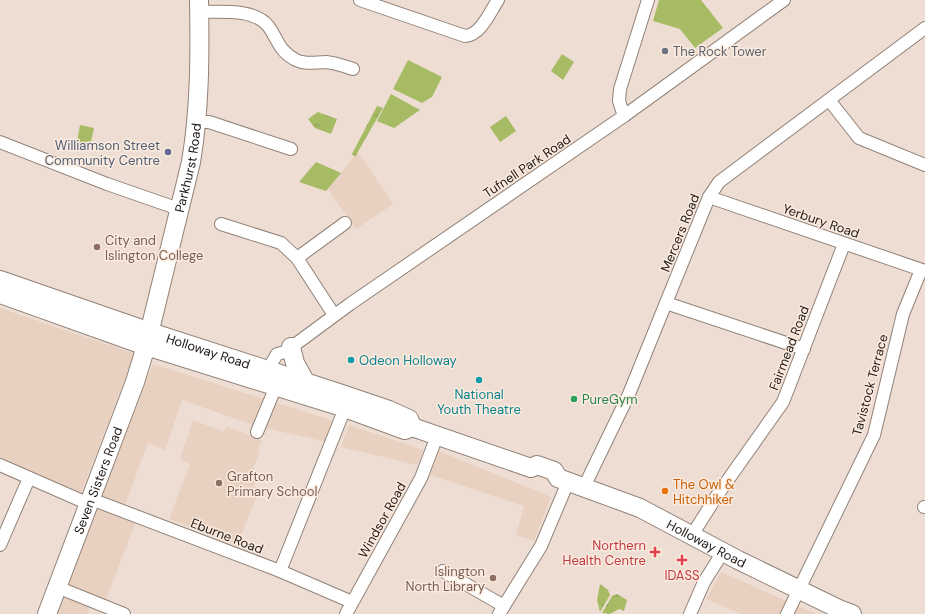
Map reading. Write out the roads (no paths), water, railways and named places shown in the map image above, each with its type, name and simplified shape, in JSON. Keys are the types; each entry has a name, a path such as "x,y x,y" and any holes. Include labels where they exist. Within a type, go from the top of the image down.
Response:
{"highway":[{"name":"Parkhurst Road","path":"148,339 191,162 197,122 199,77 199,6"},
{"name":"Holloway Road","path":"0,280 148,339"},
{"name":"Holloway Road","path":"0,294 148,339 271,379 405,430 412,427 531,468 533,475 545,480 570,482 640,508 844,613"},
{"name":"Seven Sisters Road","path":"47,614 134,385 148,339"},
{"path":"288,350 305,381"},
{"name":"Holloway Road","path":"271,379 305,381 389,410 409,419 412,427"}],"street":[{"path":"360,0 465,36 476,32 498,0"},
{"path":"624,116 619,101 620,89 648,0"},
{"name":"Tufnell Park Road","path":"288,350 334,315 624,116 784,0"},
{"path":"199,6 224,12 244,14 262,19 270,28 284,53 298,61 311,64 325,62 338,64 353,69"},
{"name":"Mercers Road","path":"501,610 541,546 570,482 629,394 709,196 719,182 925,29"},
{"path":"829,100 859,138 925,165"},
{"path":"197,122 208,122 291,149"},
{"path":"0,142 107,184 179,209"},
{"name":"Yerbury Road","path":"709,196 844,244 923,270"},
{"path":"221,224 281,243 297,258 334,315"},
{"path":"297,258 345,224"},
{"name":"Fairmead Road","path":"692,535 718,494 783,402 844,244"},
{"name":"Tavistock Terrace","path":"787,614 797,590 874,435 903,314 923,270"},
{"path":"666,303 804,349"},
{"path":"256,432 271,379 285,360 288,350"},
{"path":"280,571 345,408"},
{"name":"Windsor Road","path":"346,614 421,478 437,436"},
{"name":"Eburne Road","path":"0,465 29,478 90,501 260,563 352,602"},
{"path":"0,545 29,478"},
{"path":"690,614 704,582 723,552"},
{"path":"443,571 501,610"},
{"path":"57,587 124,614"}],"place":[{"name":"The Rock Tower","path":"665,51"},
{"name":"Williamson Street Community Centre","path":"168,152"},
{"name":"City and Islington College","path":"97,247"},
{"name":"Odeon Holloway","path":"351,360"},
{"name":"National Youth Theatre","path":"479,380"},
{"name":"PureGym","path":"574,399"},
{"name":"Grafton Primary School","path":"219,483"},
{"name":"The Owl & Hitchhiker","path":"665,491"},
{"name":"Northern Health Centre","path":"655,552"},
{"name":"IDASS","path":"682,560"},
{"name":"Islington North Library","path":"493,578"}]}
